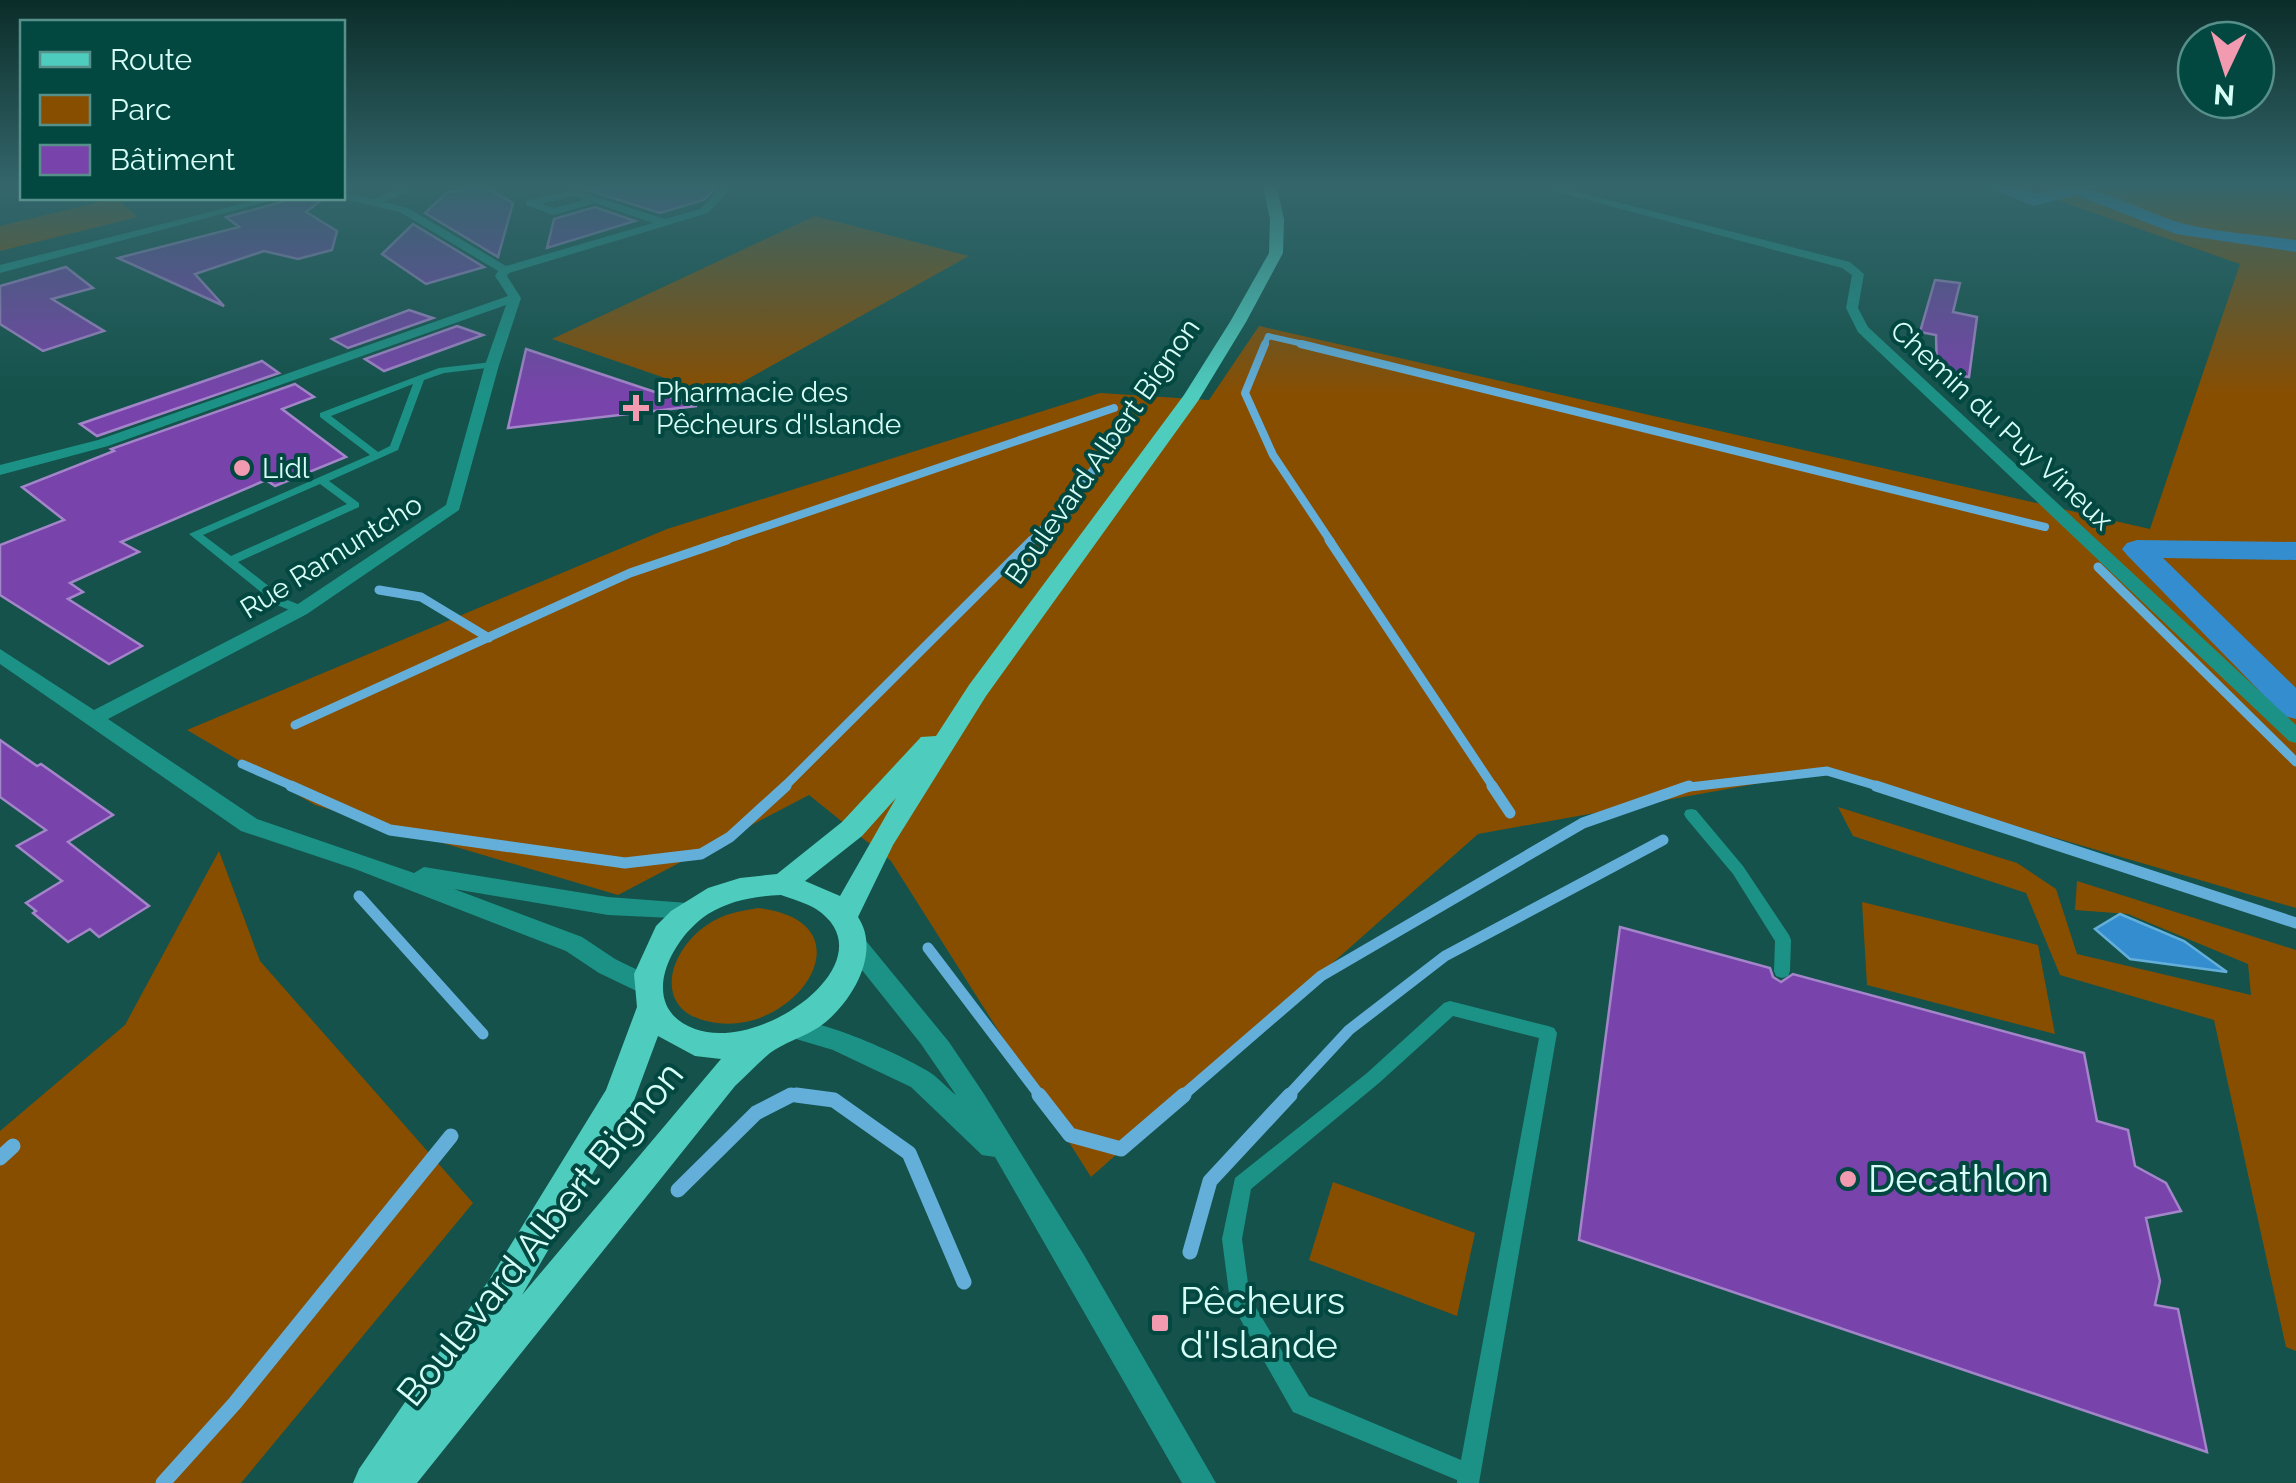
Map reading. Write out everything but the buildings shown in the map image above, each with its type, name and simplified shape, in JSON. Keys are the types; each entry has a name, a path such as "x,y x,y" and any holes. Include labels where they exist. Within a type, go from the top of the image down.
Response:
{"main road":[{"name":"Boulevard Albert Bignon","path":"849,929 881,842 978,691 1192,396 1274,257"},
{"name":"Boulevard Albert Bignon","path":"783,884 852,829 978,691"},
{"path":"783,884 814,892 832,902 849,929 851,966 840,990 821,1012 795,1029 758,1044 724,1047 693,1042 668,1028 649,998 652,958 668,932 693,910 742,888 783,884"},
{"name":"Boulevard Albert Bignon","path":"373,1483 502,1293 620,1096 649,998"},
{"name":"Boulevard Albert Bignon","path":"392,1483 724,1076 758,1044"}],"street":[{"path":"0,268 43,257"},
{"path":"483,257 505,270"},
{"path":"0,470 103,443 515,298 501,276 505,270 549,257"},
{"name":"Chemin du Puy Vineux","path":"1816,257 1846,265 1858,274 1852,308 1863,328 2296,736"},
{"name":"Rue Ramuntcho","path":"96,718 302,610 453,506 515,298"},
{"path":"0,655 250,826 364,863 574,944 649,998"},
{"path":"364,863 608,906 693,910"},
{"path":"849,929 877,977 938,1047 1014,1167 1200,1483"},
{"path":"795,1029 838,1041 920,1079 1014,1167"}],"lane":[{"path":"377,456 324,415 442,370 492,365"},
{"path":"302,610 281,602 195,534 394,448 420,378"},
{"path":"230,562 355,505 320,480"},
{"path":"1691,814 1738,870 1783,940 1782,971"},
{"path":"1450,1008 1548,1034 1469,1478 1301,1404 1240,1301 1232,1239 1242,1184 1373,1078 1450,1008"}],"green space":[{"path":"727,257 967,257 717,396 552,339"},
{"path":"2221,257 2296,257 2296,908 1827,771 1478,834 1091,1177 891,861 809,795 618,895 315,805 187,730 667,529 1100,393 1209,400 1259,326 2150,529 2240,264"},
{"path":"1838,807 2017,863 2056,889 2077,954 2251,995 2248,964 2128,914 2075,910 2077,881 2296,950 2296,1351 2286,1347 2214,1020 2060,975 2026,893 1853,836"},
{"path":"219,851 260,961 473,1203 241,1483 0,1483 0,1131 125,1025"},
{"path":"1862,902 2038,945 2055,1034 1867,985"},
{"path":"758,908 793,918 812,934 817,955 810,977 794,997 770,1013 742,1023 711,1022 692,1016 673,993 675,964 683,950 713,921"},
{"path":"1333,1182 1475,1233 1457,1316 1309,1260"}],"water":[{"path":"2120,914 2184,941 2227,972 2130,959 2095,929"}],"waterway":[{"path":"1264,346 1268,336 1312,346"},
{"path":"1265,344 1245,393 1273,455 1331,542"},
{"path":"1301,344 2045,527"},
{"path":"720,542 1114,408"},
{"path":"1032,540 1071,501 1122,429"},
{"path":"488,637 630,573 727,540"},
{"path":"783,788 1032,540"},
{"path":"1329,540 1494,788"},
{"path":"2296,551 2137,549 2296,708"},
{"path":"2098,567 2296,762"},
{"path":"379,590 421,597 488,637"},
{"path":"295,725 488,637"},
{"path":"242,764 297,788"},
{"path":"1684,788 1827,771 1884,788"},
{"path":"291,786 390,830 625,863 701,854 730,837 786,786"},
{"path":"1492,786 1510,813"},
{"path":"1684,788 1689,786"},
{"path":"1876,786 2296,923"},
{"path":"1181,1097 1321,976 1583,823 1684,788"},
{"path":"1287,1097 1349,1030 1445,956 1663,840"},
{"path":"359,896 483,1034"},
{"path":"928,948 1041,1097"},
{"path":"678,1190 756,1113 791,1095"},
{"path":"796,1095 834,1100 909,1153 964,1282"},
{"path":"1039,1095 1070,1135 1121,1149 1184,1095"},
{"path":"1190,1252 1210,1181 1290,1095"},
{"path":"786,1097 814,1097"},
{"path":"163,1483 235,1403 451,1136"},
{"path":"0,1158 13,1146"}],"place":[{"name":"Pharmacie des Pêcheurs d'Islande","path":"636,408"},
{"name":"Lidl","path":"242,468"},
{"name":"Decathlon","path":"1848,1179"},
{"name":"Pêcheurs d'Islande","path":"1160,1323"}]}
